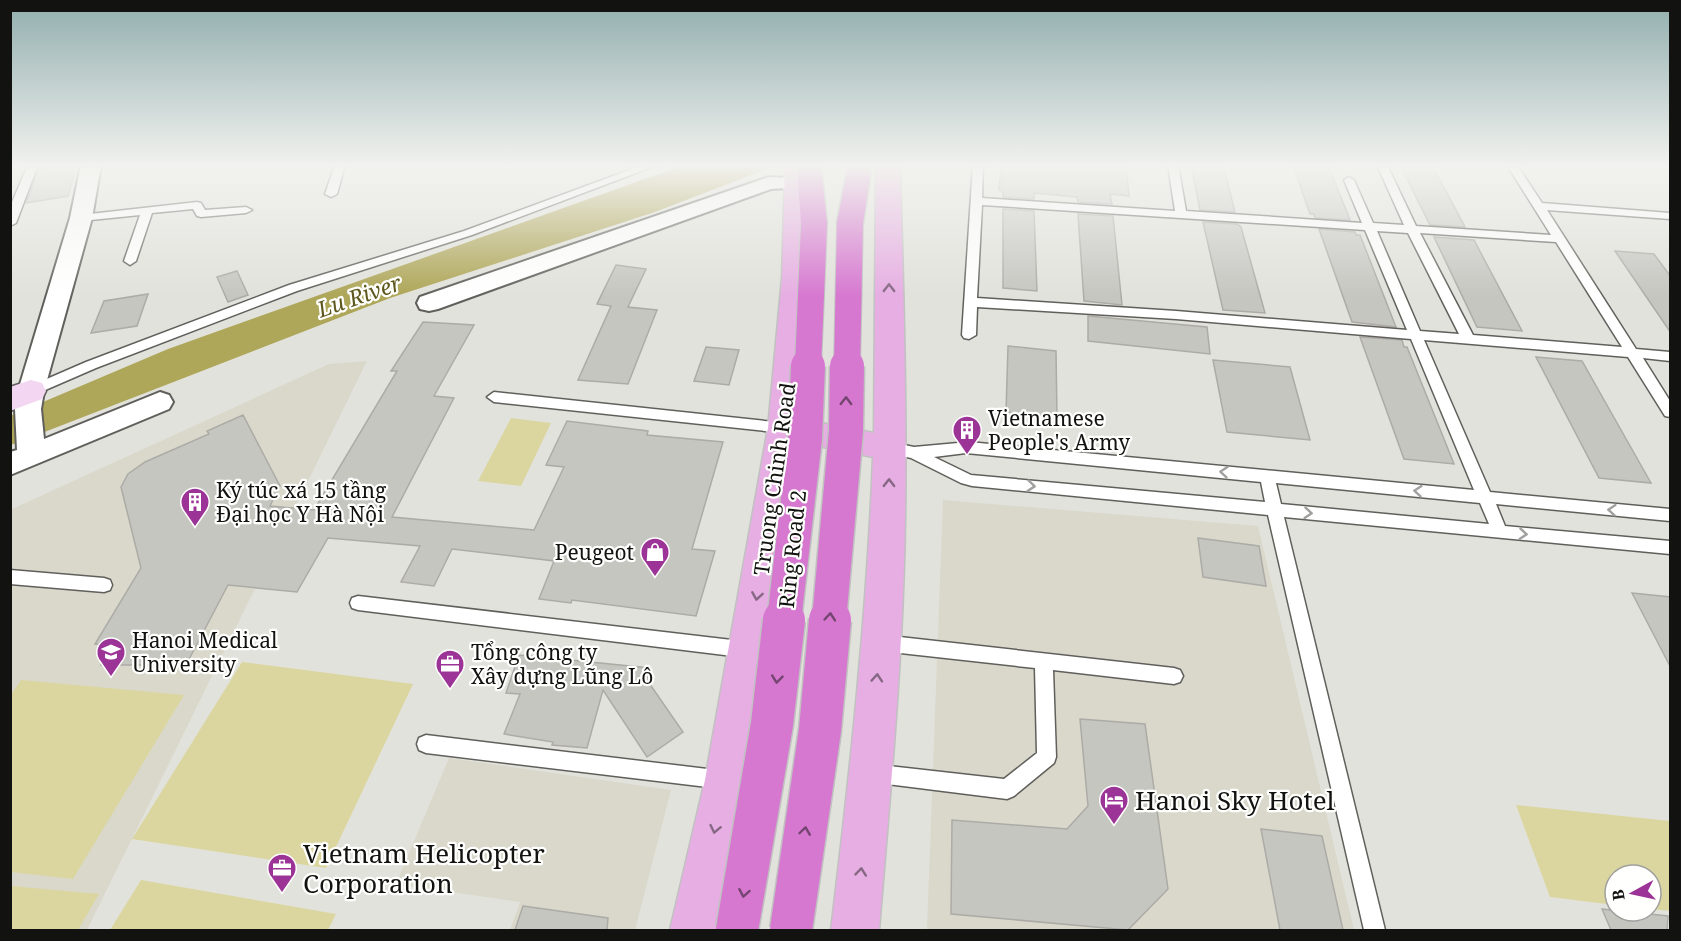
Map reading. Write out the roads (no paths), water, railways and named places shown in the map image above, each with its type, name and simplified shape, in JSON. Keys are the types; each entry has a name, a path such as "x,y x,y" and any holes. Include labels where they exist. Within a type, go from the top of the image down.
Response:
{"highway":[{"name":"Ring Road 2","path":"737,930 772,724 804,449 814,224 812,209"},
{"name":"Ring Road 2","path":"791,930 820,730 846,431 850,209"},
{"path":"850,223 852,209"}],"main road":[{"name":"Truong Chinh Road","path":"693,930 726,780 784,428 802,209"},
{"path":"855,930 871,773 888,526 902,450 890,209"},
{"path":"784,428 902,450"}],"street":[{"path":"83,209 23,426 160,402"},
{"path":"429,303 696,209"}],"lane":[{"path":"10,223 16,209"},
{"path":"81,218 164,209"},
{"path":"199,209 201,214 246,210"},
{"path":"23,426 91,365 293,288 468,233 533,209"},
{"path":"969,335 976,209"},
{"path":"1101,209 1558,239"},
{"path":"1180,209 1181,214"},
{"path":"1360,209 1500,532"},
{"path":"1402,209 1469,340"},
{"path":"1539,209 1671,412"},
{"path":"1576,209 1671,216"},
{"path":"130,261 147,211"},
{"path":"970,302 1176,315 1671,356"},
{"path":"494,397 784,428"},
{"path":"902,450 967,448 1671,515"},
{"path":"902,450 969,480 1671,548"},
{"path":"1267,477 1375,930"},
{"path":"10,577 104,585"},
{"path":"358,603 749,650"},
{"path":"879,642 1174,676"},
{"path":"871,773 1007,789 1047,758 1044,662"},
{"path":"426,744 726,780"}],"water":[{"name":"Lu River","path":"561,209 663,209 390,298 11,445 10,416 168,349"}],"place":[{"name":"Vietnamese People's Army","path":"967,456"},
{"name":"Ký túc xá 15 tầng Đại học Y Hà Nội","path":"195,528"},
{"name":"Peugeot","path":"655,578"},
{"name":"Hanoi Medical University","path":"111,678"},
{"name":"Tổng công ty Xây dựng Lũng Lô","path":"450,690"},
{"name":"Hanoi Sky Hotel","path":"1114,826"},
{"name":"Vietnam Helicopter Corporation","path":"282,894"}]}
